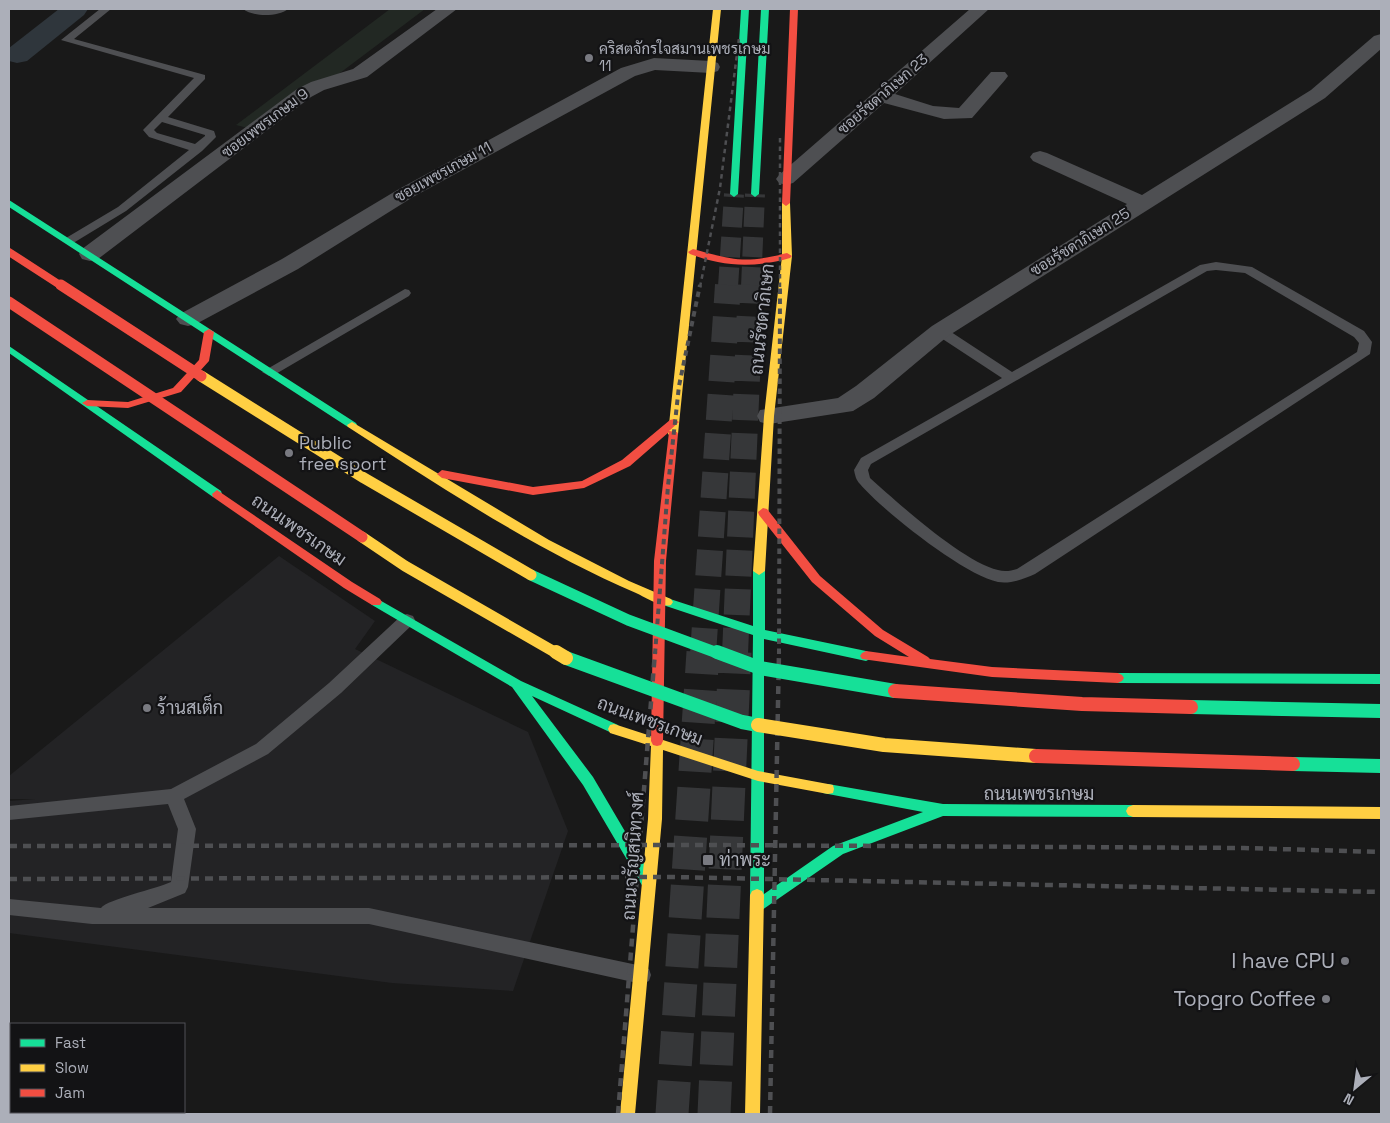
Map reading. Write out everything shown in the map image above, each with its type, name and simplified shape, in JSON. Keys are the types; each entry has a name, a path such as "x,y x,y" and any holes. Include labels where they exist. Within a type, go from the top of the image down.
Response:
{"main road":[{"path":"660,600 660,561 717,9"},
{"path":"734,194 745,9"},
{"path":"755,194 765,9"},
{"name":"ถนนรัชดาภิเษก","path":"758,633 758,590 769,416 787,256 786,179 794,9"},
{"path":"9,203 424,470 530,534 660,600 758,633 822,649 934,666 1093,678 1381,679"},
{"path":"9,252 293,435 438,523 512,564 628,620 760,668 919,694 1082,704 1381,711"},
{"path":"693,252 712,261 740,265 767,264 787,256"},
{"name":"ถนนเพชรเกษม","path":"9,302 414,571 566,658 742,722 884,745 1080,758 1381,766"},
{"path":"87,403 128,404 177,390 204,361 209,332"},
{"name":"ถนนเพชรเกษม","path":"9,349 348,585 516,684 600,724 658,745 758,776 943,810 1381,813"},
{"path":"424,470 533,491 584,484 626,463 674,422"},
{"path":"763,512 816,579 879,633 934,666"},
{"name":"ถนนจรัญสนิทวงศ์","path":"628,1114 655,819 660,600"},
{"path":"752,1114 758,906 758,633"},
{"path":"516,684 588,781 648,883"},
{"path":"758,906 838,850 943,810"}],"street":[{"name":"ซอยเพชรเกษม 9","path":"90,254 304,93 319,84 347,79 360,72 448,9"},
{"name":"ซอยรัชดาภิเษก 23","path":"786,179 980,9"},
{"name":"ซอยรัชดาภิเษก 25","path":"769,416 844,405 865,392 940,331 1318,94 1381,40"},
{"name":"ซอยเพชรเกษม 11","path":"188,318 290,264 406,192 628,72 654,64 711,67"},
{"path":"880,96 936,112 953,115 965,114 998,76"},
{"path":"271,140 347,79"},
{"path":"1040,157 1142,203"}],"lane":[{"path":"106,9 67,38 67,41 201,77 148,129 150,133 198,149"},
{"path":"248,9 270,12 283,9"},
{"path":"70,241 106,221 210,138 210,133 161,118"},
{"path":"1216,266 1239,267 1253,273 1359,334 1364,338 1366,346 1360,357 1030,570 1007,577 984,572 958,556 875,490 864,480 861,470 866,461 1010,377 1204,268 1216,266"},
{"path":"270,372 405,292"},
{"path":"940,331 1010,377"},
{"path":"9,813 174,796 262,749 335,688 407,620"},
{"path":"92,916 163,895 179,887 187,829 174,796"},
{"path":"9,907 92,916 369,916 642,975"}],"shaded area":[{"path":"390,9 425,9 336,76 309,83 248,128 236,125"},
{"path":"279,556 375,621 355,649 528,732 568,831 513,991 392,983 9,933 9,801 35,799 9,799 9,776"}],"waterway":[{"path":"17,55 75,9"}],"tunnel":[{"path":"728,287 734,194"},
{"path":"751,287 755,194"},
{"path":"703,654 728,285"},
{"path":"735,654 751,285"},
{"path":"672,1114 703,652"},
{"path":"714,1114 735,652"}],"railway":[{"path":"700,287 720,188 739,38"},
{"path":"780,134 780,285"},
{"path":"655,654 668,486 679,386 700,285"},
{"path":"779,654 780,285"},
{"path":"640,845 655,652"},
{"path":"775,845 779,652"},
{"path":"9,846 640,845"},
{"path":"637,877 640,845"},
{"path":"640,845 775,845"},
{"path":"775,845 775,879"},
{"path":"775,845 1244,848 1381,852"},
{"path":"9,879 637,877"},
{"path":"618,1114 637,877"},
{"path":"637,877 775,879"},
{"path":"770,1114 775,879"},
{"path":"775,879 1381,892"}],"traffic: fast":[{"path":"734,194 745,9"},
{"path":"755,194 765,9"},
{"path":"9,203 352,425"},
{"path":"9,349 217,494"},
{"path":"757,895 759,571"},
{"path":"531,575 628,620 760,668 895,691"},
{"path":"376,602 517,684 614,729"},
{"path":"667,602 762,634 866,656"},
{"path":"566,658 742,722 758,725"},
{"path":"1118,678 1381,679"},
{"path":"518,687 588,781 648,883"},
{"path":"1191,707 1381,711"},
{"path":"1293,764 1381,766"},
{"path":"828,789 943,810 1133,811"},
{"path":"757,906 838,850 943,810"}],"traffic: slow":[{"path":"673,434 717,9"},
{"path":"759,571 769,416 787,256 786,203"},
{"path":"201,376 364,478 531,575"},
{"path":"352,425 545,543 625,584 667,602"},
{"path":"362,537 405,566 566,658"},
{"path":"758,725 884,745 1036,756"},
{"path":"614,729 758,776 828,789"},
{"path":"628,1114 655,819 657,741"},
{"path":"1133,811 1381,813"},
{"path":"752,1114 757,895"}],"traffic: jam":[{"path":"786,203 794,9"},
{"path":"9,252 201,376"},
{"path":"693,252 717,260 740,263 763,262 787,256"},
{"path":"9,302 362,537"},
{"path":"87,403 128,405 177,390 204,361 209,332"},
{"path":"442,474 533,491 584,484 626,463 674,422"},
{"path":"657,741 660,561 673,434"},
{"path":"217,494 348,585 376,602"},
{"path":"763,512 816,579 879,633 924,660"},
{"path":"866,656 992,672 1118,678"},
{"path":"895,691 1082,704 1191,707"},
{"path":"1036,756 1293,764"}],"place":[{"name":"คริสตจักรใจสมานเพชรเกษม 11","path":"589,58"},
{"name":"Public free sport","path":"289,453"},
{"name":"ร้านสเต็ก","path":"147,708"},
{"name":"ท่าพระ","path":"708,860"},
{"name":"I have CPU","path":"1345,961"},
{"name":"Topgro Coffee","path":"1326,999"}]}
